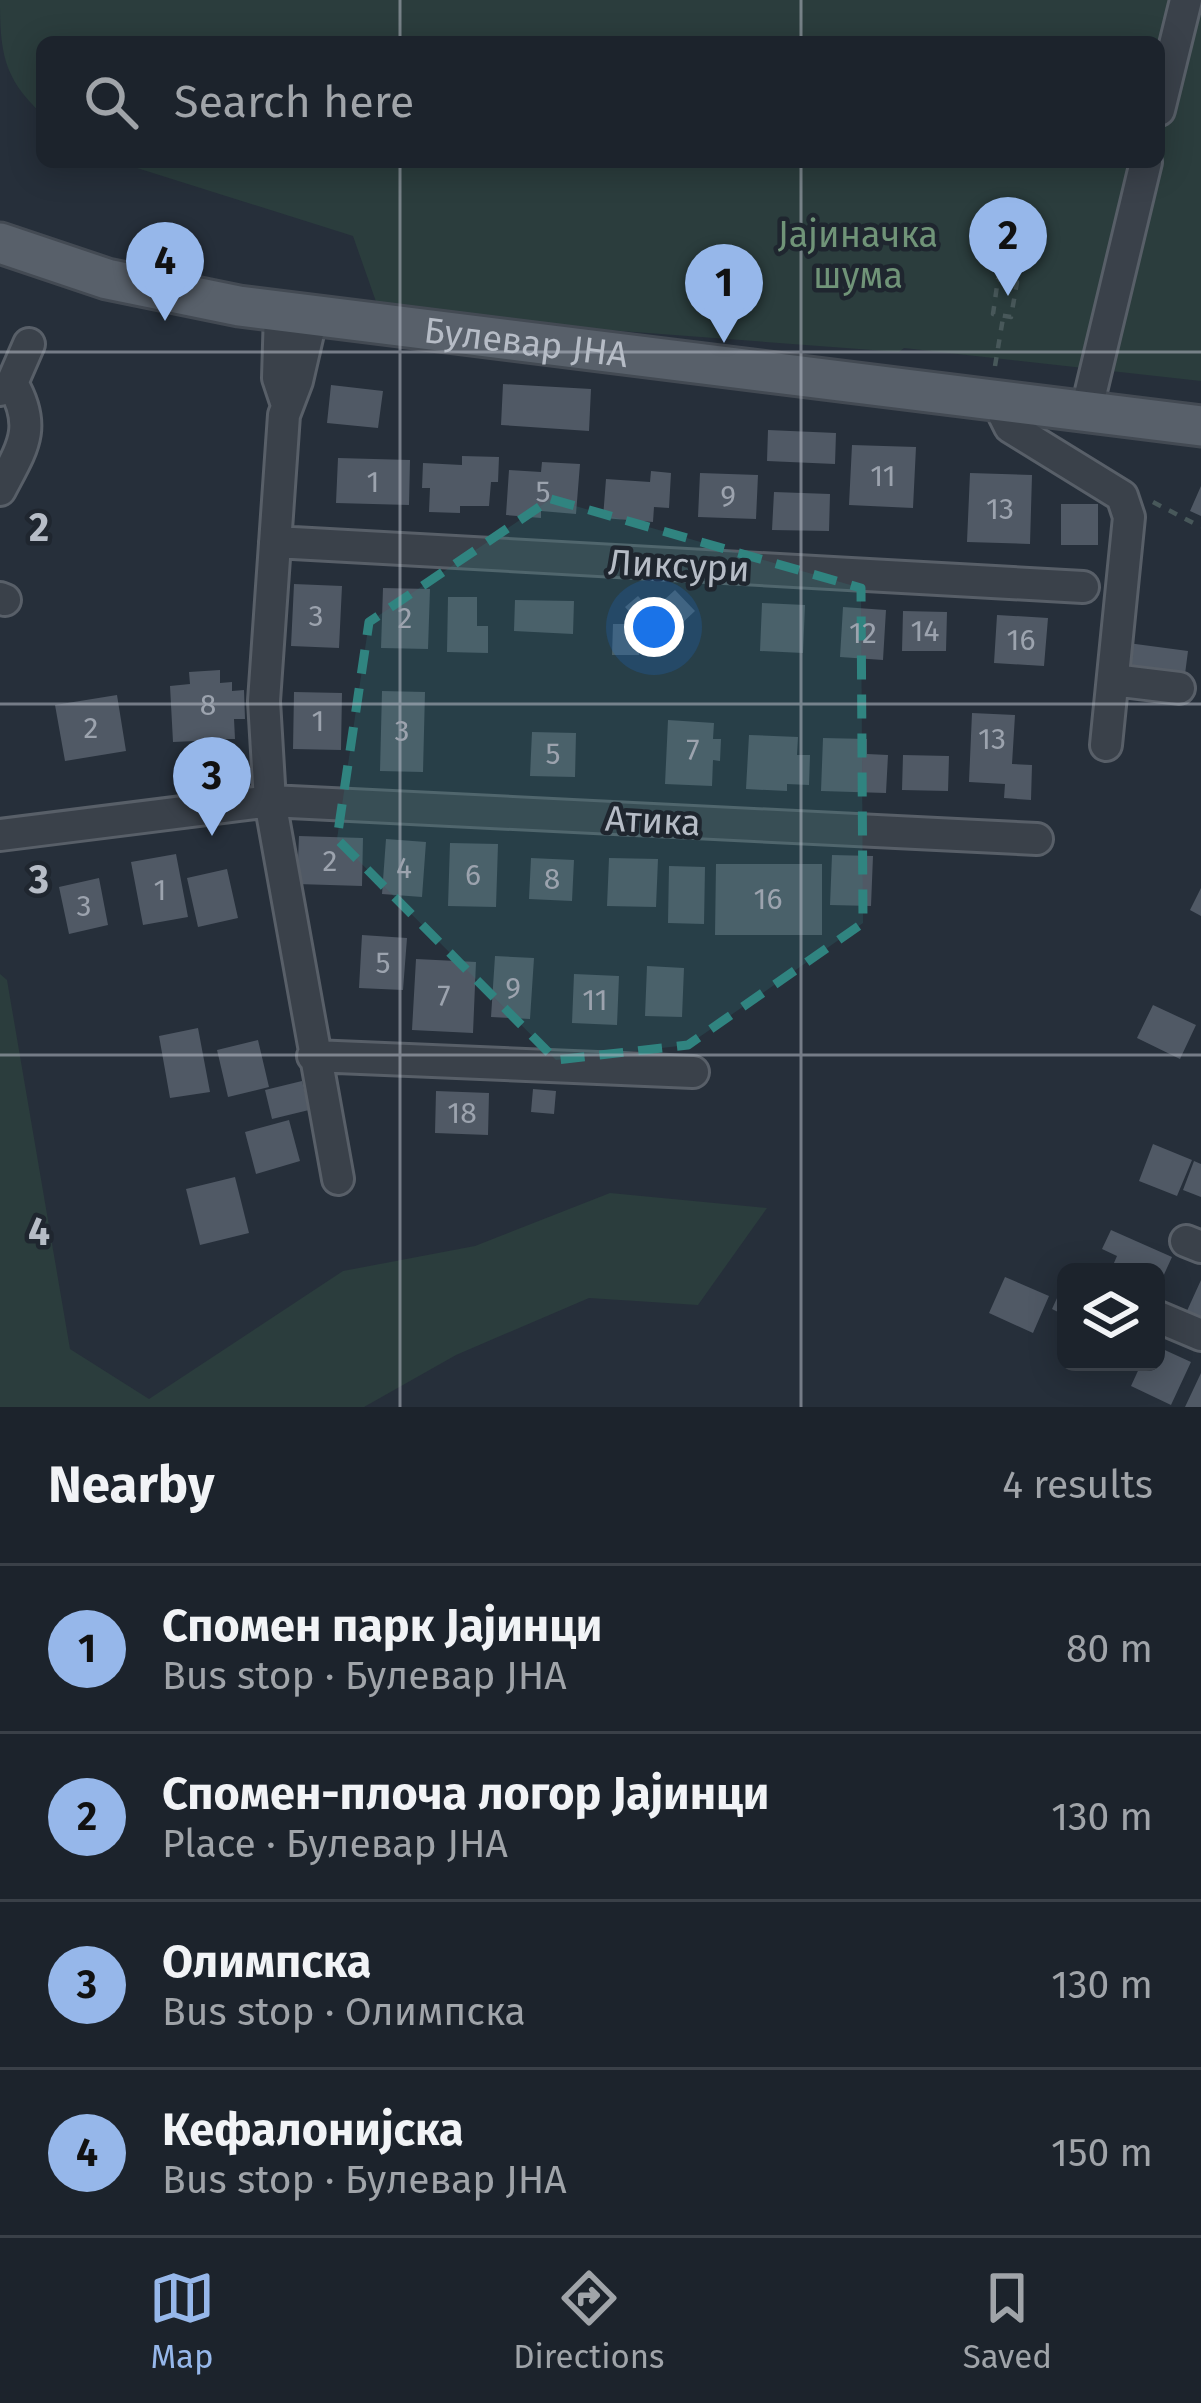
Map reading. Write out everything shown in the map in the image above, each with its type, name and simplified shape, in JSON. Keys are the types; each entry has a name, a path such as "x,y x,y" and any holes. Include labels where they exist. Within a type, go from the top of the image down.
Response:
{"main road":[{"name":"Булевар ЈНА","path":"0,243 146,289 296,314 1201,426"}],"street":[{"path":"1165,86 1186,0"},
{"path":"1086,412 1145,168"},
{"path":"296,314 278,378 286,402 264,701 269,800 338,1179"},
{"path":"0,490 27,428 25,405 6,386 28,344"},
{"path":"997,402 1010,427 1126,502 1129,518 1106,745"},
{"name":"Ликсури","path":"275,542 1083,587"},
{"path":"1113,680 1179,688"},
{"name":"Атика","path":"0,835 269,800 1037,838"},
{"path":"313,1056 693,1072"},
{"path":"1165,1320 1201,1335"}],"path":[{"path":"998,279 1017,281 1011,316 1003,316 993,314 998,279"},
{"path":"997,402 1003,316"},
{"path":"1117,492 1126,488 1201,527"}],"highlighted area":[{"path":"551,499 861,588 863,923 688,1045 556,1060 337,839 369,622"}],"green space":[{"name":"Јајиначка шума","path":"0,0 1201,0 1201,381 904,348 899,352 380,313 353,236 137,168 1165,168 1165,36 36,36 36,108 12,76 1,34"},
{"path":"0,974 7,980 70,1349 149,1399 343,1271 475,1246 610,1193 767,1208 698,1305 589,1298 456,1355 364,1407 0,1407"}],"building":[{"path":"503,384 591,389 589,431 501,425"},
{"path":"331,385 383,391 378,428 327,423"},
{"path":"768,430 836,433 835,464 767,461"},
{"path":"852,445 916,447 913,508 849,505"},
{"path":"462,456 499,457 498,482 491,482 489,506 460,506 460,513 429,512 430,488 422,488 423,463 462,465"},
{"path":"338,458 410,460 409,505 336,503"},
{"path":"542,462 580,464 576,514 506,515 509,470 541,472"},
{"path":"651,471 671,473 669,508 654,507 653,522 603,518 606,479 650,482"},
{"path":"700,473 758,475 756,519 698,517"},
{"path":"970,473 1032,475 1030,544 967,542"},
{"path":"1201,486 1201,516 1190,511"},
{"path":"774,492 830,494 829,531 772,530"},
{"path":"1061,504 1098,504 1098,545 1061,545"},
{"path":"294,584 342,586 339,648 291,646"},
{"path":"383,588 430,589 428,649 381,648"},
{"path":"675,590 695,611 665,639 640,639 639,655 612,655 613,624 635,624 625,607 638,596 652,611"},
{"path":"448,597 477,597 477,626 488,626 488,653 447,652"},
{"path":"515,600 574,601 573,634 514,631"},
{"path":"762,603 805,605 803,653 760,651"},
{"path":"843,607 886,610 883,660 840,657"},
{"path":"903,611 947,612 946,651 902,651"},
{"path":"997,615 1048,618 1044,666 994,663"},
{"path":"1128,643 1188,651 1184,682 1124,675"},
{"path":"220,670 220,683 232,682 232,691 244,690 245,719 234,719 235,739 220,739 221,753 197,754 196,741 173,742 170,686 190,684 189,672"},
{"path":"382,691 425,692 423,772 380,771"},
{"path":"294,692 342,693 341,750 293,749"},
{"path":"117,695 126,751 65,761 55,705"},
{"path":"972,713 1015,715 1012,764 1032,765 1031,800 1004,798 1005,784 969,782"},
{"path":"668,720 714,723 713,739 721,739 720,761 713,760 712,786 665,784"},
{"path":"532,732 576,733 575,777 530,776"},
{"path":"749,735 798,737 797,755 810,755 809,785 787,784 787,791 746,789"},
{"path":"823,738 867,739 867,754 888,755 886,793 821,791"},
{"path":"903,755 949,756 948,791 902,790"},
{"path":"299,836 363,838 362,886 297,884"},
{"path":"386,839 426,842 422,897 382,894"},
{"path":"450,843 498,844 496,907 448,906"},
{"path":"176,854 188,917 143,925 131,862"},
{"path":"832,855 873,856 871,906 830,905"},
{"path":"531,858 574,860 572,901 529,899"},
{"path":"609,858 658,859 656,907 607,906"},
{"path":"716,864 822,864 822,935 715,935"},
{"path":"669,866 705,867 704,924 668,923"},
{"path":"227,869 238,918 198,927 187,878"},
{"path":"99,878 108,925 69,934 59,887"},
{"path":"1201,888 1201,916 1190,910"},
{"path":"362,935 407,938 403,990 359,988"},
{"path":"495,956 534,958 530,1019 491,1017"},
{"path":"416,959 476,962 473,1033 412,1030"},
{"path":"647,966 684,968 682,1017 645,1016"},
{"path":"574,974 619,976 617,1025 572,1023"},
{"path":"1153,1005 1196,1025 1180,1059 1137,1038"},
{"path":"198,1028 210,1092 170,1098 159,1036"},
{"path":"258,1040 269,1087 228,1097 217,1050"},
{"path":"302,1081 309,1110 272,1119 265,1090"},
{"path":"533,1089 556,1091 554,1114 531,1112"},
{"path":"436,1091 489,1093 488,1135 435,1133"},
{"path":"289,1120 300,1161 256,1174 245,1132"},
{"path":"1153,1144 1192,1160 1177,1196 1139,1181"},
{"path":"1194,1161 1201,1164 1201,1197 1183,1190"},
{"path":"235,1177 249,1233 200,1245 186,1189"},
{"path":"1111,1230 1172,1257 1165,1272 1165,1263 1114,1263 1117,1256 1102,1249"},
{"path":"1005,1277 1049,1296 1033,1333 989,1313"},
{"path":"1201,1280 1201,1320 1186,1313"},
{"path":"1165,1350 1191,1362 1171,1405 1131,1386 1138,1371 1165,1371"},
{"path":"1201,1373 1201,1407 1185,1407"}],"place":[{"name":"Спомен-плоча логор Јајинци","path":"1008,296"},
{"name":"Кефалонијска","path":"165,321"},
{"name":"Спомен парк Јајинци","path":"724,343"},
{"name":"Олимпска","path":"212,836"}]}
